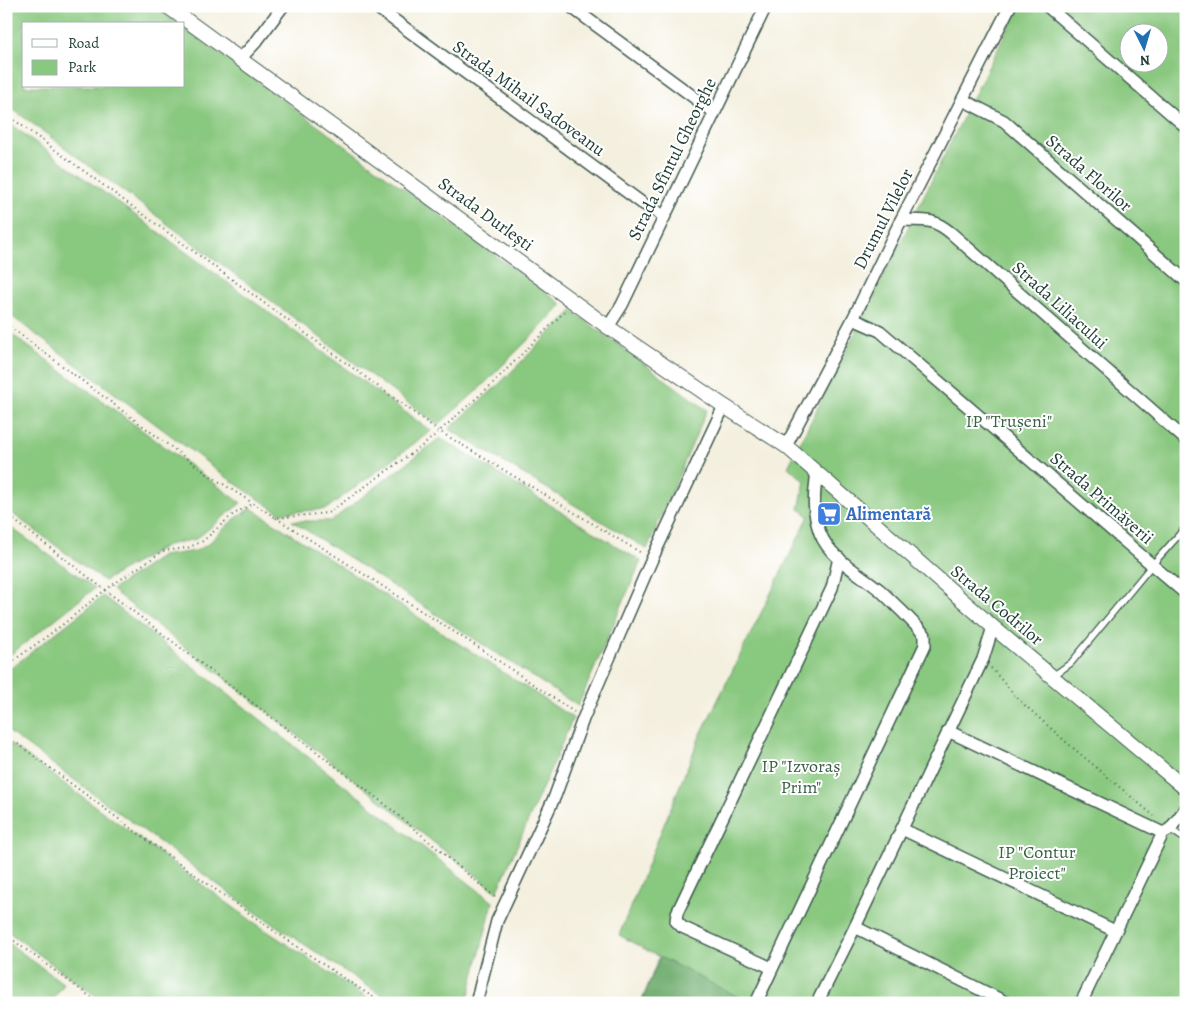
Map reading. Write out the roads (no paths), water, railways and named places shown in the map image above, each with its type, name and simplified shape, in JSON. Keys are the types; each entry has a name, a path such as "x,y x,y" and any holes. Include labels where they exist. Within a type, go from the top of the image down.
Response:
{"street":[{"name":"Strada Durlești","path":"167,6 608,326 786,446"},
{"path":"240,59 256,42 283,6"},
{"name":"Strada Mihail Sadoveanu","path":"375,6 642,203 664,216"},
{"path":"570,6 714,112"},
{"name":"Strada Sfîntul Gheorghe","path":"608,326 622,305 766,6"},
{"name":"Drumul Vilelor","path":"786,446 853,319 1010,6"},
{"path":"1047,6 1186,127"},
{"name":"Strada Florilor","path":"963,100 1004,121 1186,281"},
{"name":"Strada Liliacului","path":"901,220 930,220 940,224 1186,440"},
{"name":"Strada Primăverii","path":"853,319 880,331 1186,594"},
{"path":"476,1003 497,921 555,796 583,719 652,559 724,406"},
{"name":"Strada Codrilor","path":"786,446 993,627 1186,789"},
{"path":"756,1003 925,645 925,635 918,627 880,591 839,558 820,534 815,518 813,501 817,472"},
{"path":"772,968 682,927 676,921 677,913 832,588 839,558"},
{"path":"817,1003 983,659 993,627"},
{"path":"948,731 1166,831"},
{"path":"1081,1003 1166,831 1186,808"},
{"path":"902,830 1115,931"},
{"path":"855,927 1007,1003"}],"lane":[{"path":"1053,676 1071,664 1152,565 1186,527"},
{"path":"1166,831 1186,840"}],"place":[{"name":"Alimentară","path":"829,514"}],"park label":[{"name":"IP \"Trușeni\"","path":"1009,421"},
{"name":"IP \"Izvoraș Prim\"","path":"801,776"},
{"name":"IP \"Contur Proiect\"","path":"1037,862"}]}
